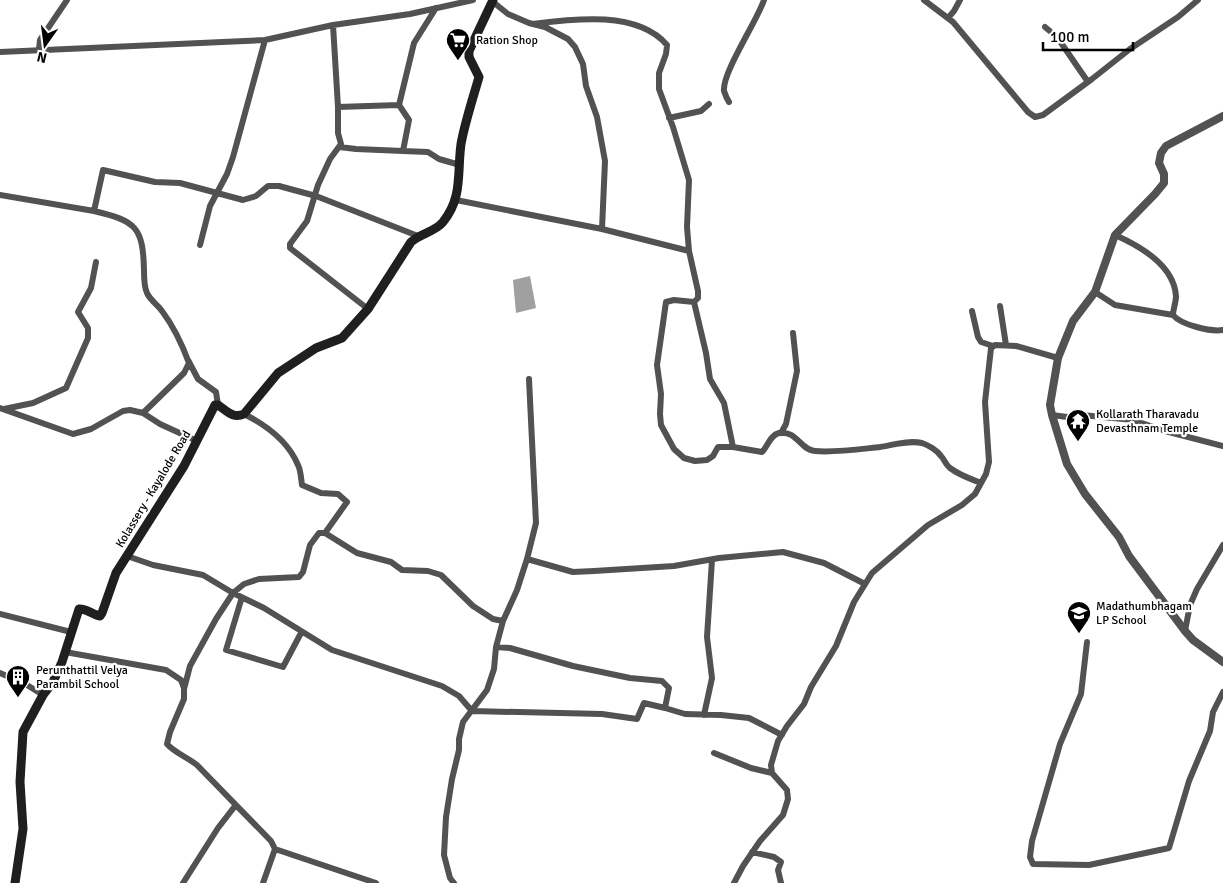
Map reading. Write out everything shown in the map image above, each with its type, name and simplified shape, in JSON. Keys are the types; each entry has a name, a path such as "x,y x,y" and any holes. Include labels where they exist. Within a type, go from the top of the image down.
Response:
{"main road":[{"path":"218,405 234,416 237,417 244,414 278,373 316,348 342,338 368,309 411,242 418,236 430,232 443,222 456,200 462,144 479,77 469,52 493,1"},
{"name":"Kolassery - Kayalode Road","path":"16,883 23,829 20,782 23,732 53,682 79,609 82,608 100,616 116,573 184,466 215,405 218,405"}],"street":[{"path":"39,50 40,40 67,0"},
{"path":"0,52 265,40 333,25 410,14 473,0"},
{"path":"729,102 724,91 726,80 764,0"},
{"path":"924,0 948,18 967,37 1034,117 1042,115 1130,49 1178,17 1198,0"},
{"path":"948,18 960,0"},
{"path":"493,1 508,14 545,27 568,39 583,64 586,86 598,117 605,161 602,230"},
{"path":"403,151 409,120 399,105 414,43 436,8"},
{"path":"532,24 566,20 601,19 643,28 660,37 667,45 666,54 659,73 659,89 689,180 687,227 689,251 698,295 694,302 710,379 724,403 733,447"},
{"path":"333,25 338,133 341,142 330,159 318,185 307,221 290,244 290,248 368,309"},
{"path":"1045,27 1057,37 1088,82"},
{"path":"200,245 210,206 233,157 265,40"},
{"path":"670,118 701,110 709,104"},
{"path":"338,108 399,105"},
{"path":"1223,116 1166,146 1161,153 1159,163 1164,174 1164,183 1116,235 1095,292 1073,321 1058,358 1050,405 1067,464 1085,494 1119,537 1129,556 1185,631 1193,640 1223,662"},
{"path":"339,147 428,152 439,159 460,165"},
{"path":"94,211 102,170 155,182 180,183 243,200 256,196 268,186 279,186 316,196 418,236"},
{"path":"0,194 94,211 115,216 130,224 138,232 143,245 144,280 147,294 174,327 198,379 216,392 218,405"},
{"path":"456,200 602,230 689,251"},
{"path":"1116,235 1129,241 1156,259 1168,274 1176,297 1172,316"},
{"path":"2,408 33,403 66,388 88,338 88,328 78,312 91,288 96,262"},
{"path":"1095,292 1115,305 1172,316 1196,326 1223,330"},
{"path":"694,302 674,300 666,302 657,365 661,394 661,425 674,449 684,458 695,461 707,460 713,456 718,447 733,447 762,452 767,447 770,439 776,434 781,433 792,434 806,449 817,452 878,447 907,442 922,444 940,454 949,468 981,483"},
{"path":"1000,306 1006,345"},
{"path":"972,311 981,342 993,346 1006,345 1031,350 1058,358"},
{"path":"781,433 786,424 797,372 793,333"},
{"path":"734,883 742,866 752,852 783,815 788,799 787,790 772,773 771,764 782,734 804,704 811,687 836,646 854,602 872,573 928,525 962,505 974,494 986,474 989,462 985,402 990,355 993,346"},
{"path":"143,413 184,373 189,363 188,360"},
{"path":"454,883 450,878 444,855 446,817 459,750 459,739 463,722 487,690 494,668 496,647 503,622 517,590 536,523 529,379"},
{"path":"2,408 73,434 91,429 123,411 130,410 143,413 160,424 197,441"},
{"path":"244,414 262,424 285,442 299,466 302,485 321,493 338,494 347,502 325,533"},
{"path":"1052,415 1067,417 1082,415 1133,420 1165,431 1223,446"},
{"path":"376,883 275,849 271,842 197,765 189,758 172,750 167,744 184,699 184,689 190,666 233,593 244,584 259,579 299,577 303,572 310,545 319,533 325,533 357,552 391,562 402,570 428,571 441,575 473,606 493,620 503,622"},
{"path":"1185,631 1190,605 1197,589 1223,545"},
{"path":"527,559 573,572 674,566 783,552 824,563 866,584"},
{"path":"127,556 153,565 203,575 233,593 264,608 332,650 442,686 459,696 472,711 602,714 636,719 644,703 685,714 749,718 782,734"},
{"path":"704,715 712,678 707,637 712,560"},
{"path":"242,597 226,650 283,667 302,632"},
{"path":"0,614 71,632"},
{"path":"1087,642 1081,694 1060,744 1032,841 1030,856 1033,864 1089,865 1169,848 1189,781 1210,731 1213,712 1223,692"},
{"path":"496,647 510,648 557,662 630,678 662,681 669,688 665,708"},
{"path":"65,652 166,670 181,680 184,689"},
{"path":"0,673 44,695"},
{"path":"714,753 751,768 772,773"},
{"path":"183,883 218,828 235,806"},
{"path":"263,883 275,849"},
{"path":"752,852 774,857 781,862 778,870 781,883"}],"shaded area":[{"path":"530,276 536,308 516,313 513,280"}],"place":[{"name":"Ration Shop","path":"458,61"},
{"name":"Kollarath Tharavadu Devasthnam Temple","path":"1078,442"},
{"name":"Madathumbhagam LP School","path":"1079,634"},
{"name":"Perunthattil Velya Parambil School","path":"18,698"}]}
